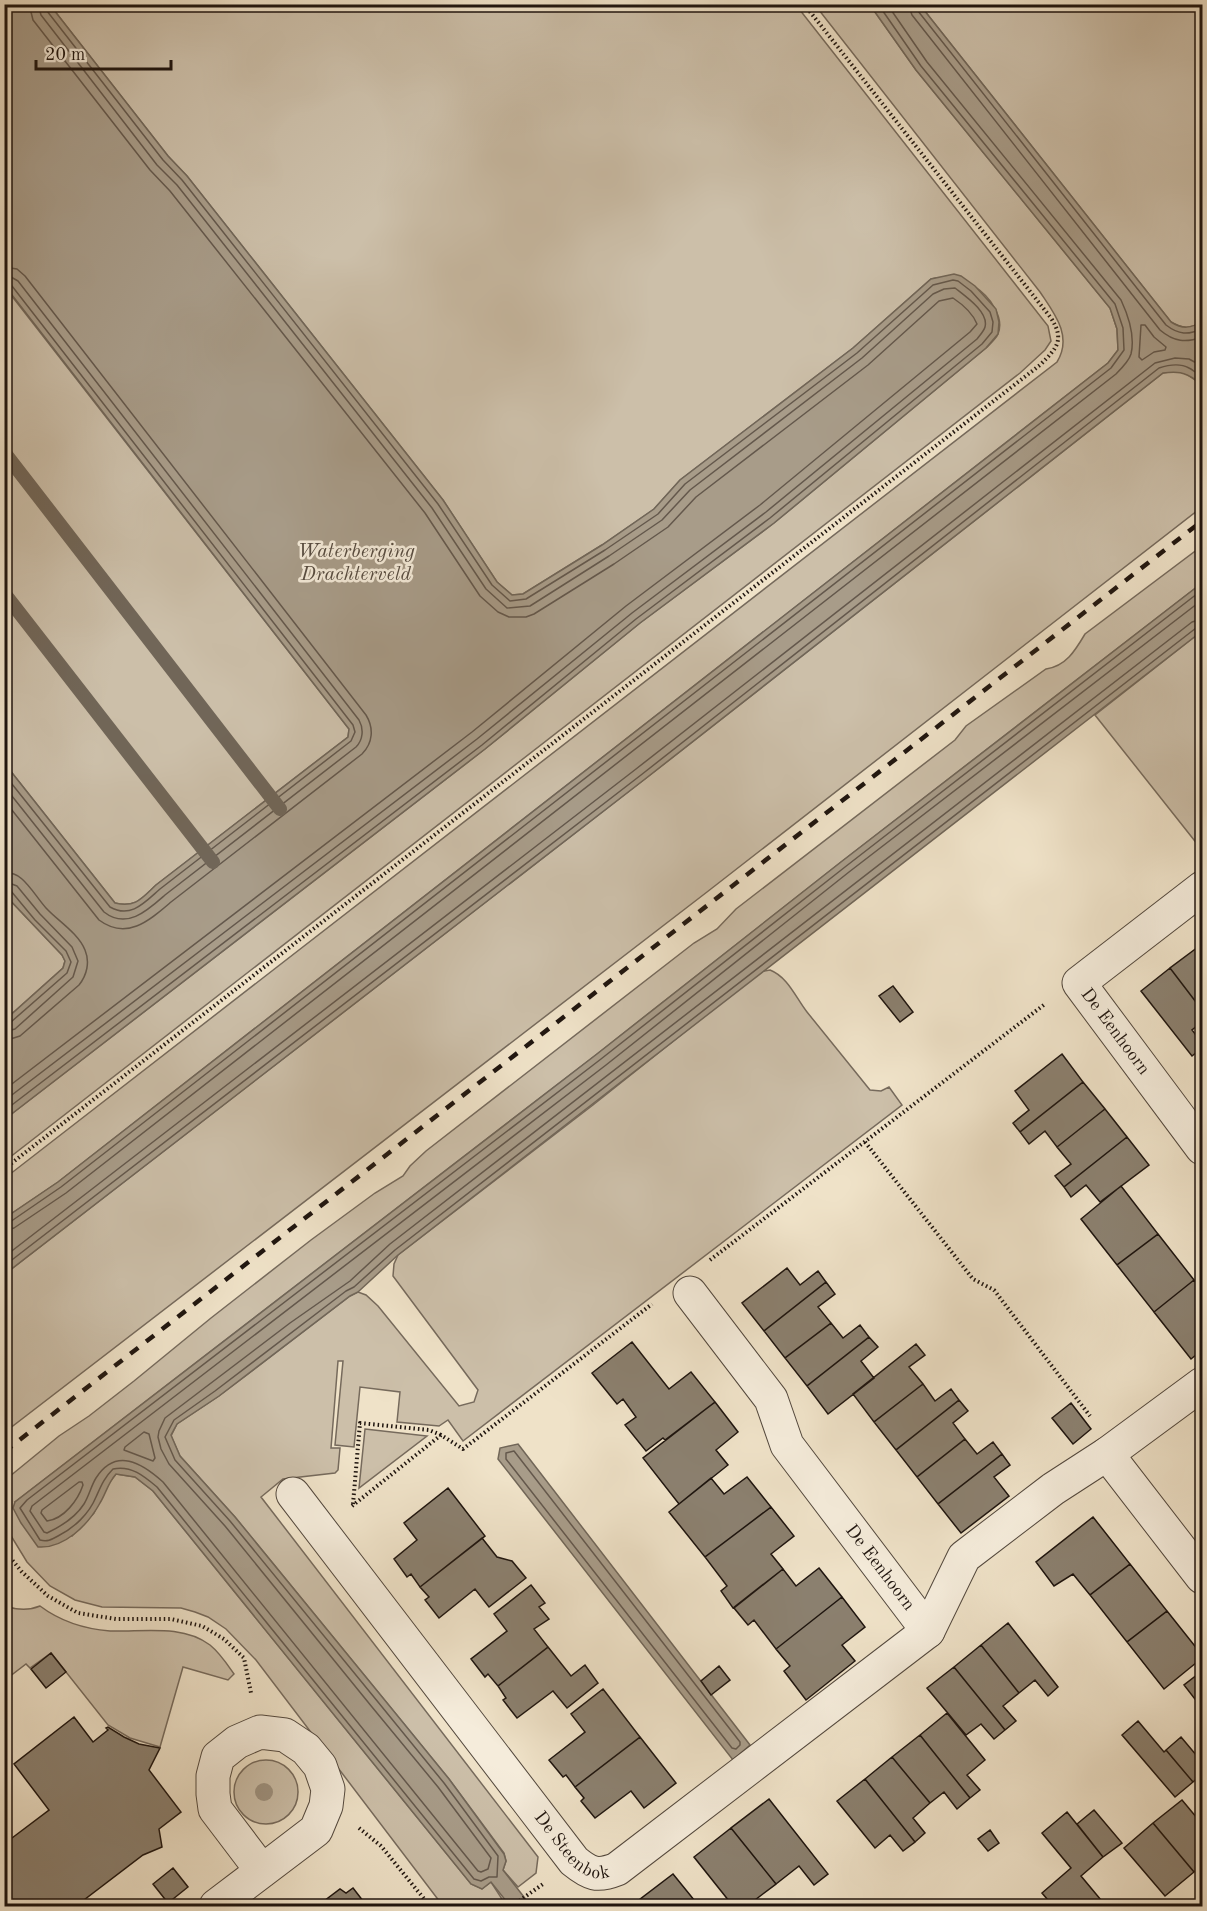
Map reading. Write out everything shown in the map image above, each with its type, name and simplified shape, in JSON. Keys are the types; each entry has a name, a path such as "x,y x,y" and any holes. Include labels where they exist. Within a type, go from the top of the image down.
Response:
{"street":[{"name":"De Eenhoorn","path":"1203,888 1079,983 1203,1148"},
{"name":"De Eenhoorn","path":"690,1293 771,1399 787,1445 928,1631 964,1557 1053,1489 1107,1454 1203,1384"},
{"path":"1107,1454 1203,1577"},
{"name":"De Steenbok","path":"293,1494 574,1861 588,1873 604,1874 617,1869 928,1631"},
{"path":"216,1906 316,1830 326,1806 328,1789 320,1766 306,1749 285,1734 260,1732 237,1742 218,1757 213,1776 213,1794 215,1809 262,1871"}],"path":[{"path":"4,1169 1021,380 1058,344 1059,337 1051,318 804,4"},
{"path":"865,1142 973,1279 994,1290 1101,1430 1107,1454"},
{"path":"353,1505 360,1423 429,1430 441,1435"},
{"path":"6,1551 22,1572 48,1596 78,1613 116,1619 171,1619 202,1626 224,1639 244,1658 260,1732"},
{"path":"326,1806 381,1845 430,1906"},
{"path":"512,1906 526,1897"}],"shaded area":[{"path":"50,5 796,5 1048,326 1051,341 1045,350 1020,373 5,1161 5,1119 485,749 640,623 774,523 986,348 996,338 1000,327 994,307 975,287 953,279 931,279 853,348 680,480 654,509 602,545 523,594 512,595 497,582 443,500"},
{"path":"815,5 870,5 916,70 1110,308 1117,329 1118,350 1108,363 58,1182 5,1218 5,1178 1057,362 1063,343 1060,325 1040,292"},
{"path":"920,5 1202,5 1202,321 1187,327 1171,322"},
{"path":"4,286 349,729 348,737 134,903 115,903 5,764"},
{"path":"1174,371 1185,373 1195,380 1202,379 1202,507 707,892 5,1432 5,1274 645,779 1163,373"},
{"path":"1202,546 1202,583 597,1054 15,1502 72,1536 94,1513 106,1487 116,1474 135,1477 153,1491 471,1884 482,1889 491,1882 502,1899 492,1906 443,1906 256,1660 226,1629 208,1617 181,1608 102,1607 75,1600 50,1586 27,1562 5,1526 4,1481 311,1240 375,1193 403,1176 426,1151 694,943 717,929 736,909 955,740 966,726 1046,669 1059,665 1074,652 1085,634"},
{"path":"1202,631 1202,850 1095,715"},
{"path":"5,888 8,898 62,955 65,961 63,968 5,1020"},
{"path":"770,970 787,983 807,1012 870,1090 881,1091 889,1087 902,1105 463,1441 448,1420 439,1426 397,1422 400,1392 360,1387 354,1447 335,1445 343,1361 338,1361 331,1448 340,1448 338,1470 335,1473 283,1479 261,1497 538,1857 536,1873 518,1887 503,1870 506,1861 504,1853 449,1779 235,1517 180,1456 171,1436 177,1424 219,1396 358,1292 366,1295 378,1306 459,1406 474,1402 478,1390 393,1276 394,1264 398,1255 593,1105 760,972"},
{"path":"365,1429 427,1436 359,1488"},
{"path":"5,1606 31,1609 40,1606 64,1620 101,1630 162,1630 187,1634 210,1645 234,1674 228,1680 183,1667 160,1747 130,1738 108,1725 51,1653 30,1668 26,1664 5,1680"},
{"path":"260,1760 272,1760 289,1769 296,1780 298,1792 296,1804 289,1815 272,1824 260,1824 248,1819 239,1810 234,1798 234,1786 239,1774 248,1765"}],"water":[{"name":"Waterberging Drachterveld","path":"5,4 50,5 443,500 497,582 512,595 523,594 602,545 654,509 680,480 853,348 931,279 954,274 961,276 975,286 996,309 999,322 998,334 986,348 774,523 640,623 485,749 5,1119 5,1020 63,968 65,961 62,955 8,898 5,888 5,764 115,903 128,904 142,898 348,737 349,729 5,286"},
{"path":"870,5 920,5 1171,322 1186,327 1194,326 1202,321 1202,379 1196,380 1180,373 1163,373 645,779 5,1274 5,1218 58,1182 1108,363 1118,350 1117,329 1110,308 916,70"},
{"path":"1202,583 1202,631 398,1255 358,1292 219,1396 177,1424 171,1435 180,1456 235,1517 449,1779 504,1854 506,1861 503,1870 531,1906 510,1906 491,1882 482,1889 471,1884 153,1491 135,1477 116,1474 95,1511 82,1527 66,1540 48,1547 38,1547 13,1508 15,1502 597,1054"},
{"path":"518,1444 750,1745 733,1760 498,1459 500,1448"}],"building":[{"path":"1198,947 1202,953 1202,1010 1170,968"},
{"path":"1170,968 1202,1010 1202,1022 1192,1030 1202,1043 1202,1048 1192,1056 1141,991"},
{"path":"893,986 913,1012 900,1022 879,996"},
{"path":"1062,1054 1083,1082 1020,1132 1013,1123 1029,1110 1015,1091"},
{"path":"1083,1082 1105,1109 1057,1147 1045,1131 1029,1144 1020,1132"},
{"path":"1105,1109 1127,1137 1064,1187 1055,1176 1071,1164 1057,1147"},
{"path":"1127,1137 1149,1165 1100,1202 1086,1185 1071,1197 1064,1187"},
{"path":"1121,1186 1158,1234 1117,1265 1081,1219"},
{"path":"1158,1234 1194,1280 1154,1312 1117,1265"},
{"path":"787,1268 800,1285 818,1271 826,1282 764,1331 742,1303"},
{"path":"1194,1280 1202,1291 1202,1350 1191,1359 1154,1312"},
{"path":"826,1282 835,1294 818,1307 831,1323 785,1358 764,1331"},
{"path":"831,1323 843,1338 860,1325 869,1337 807,1386 785,1358"},
{"path":"869,1337 878,1347 861,1361 874,1378 828,1414 807,1386"},
{"path":"632,1342 669,1389 691,1372 715,1402 665,1440 663,1438 646,1451 625,1425 636,1417 623,1399 617,1404 592,1373"},
{"path":"916,1344 925,1355 909,1367 923,1384 874,1422 853,1394"},
{"path":"923,1384 935,1401 951,1389 959,1400 896,1450 874,1422"},
{"path":"959,1400 968,1411 953,1423 965,1439 917,1477 896,1450"},
{"path":"715,1402 738,1432 716,1450 728,1465 679,1504 643,1458"},
{"path":"1071,1403 1091,1429 1073,1444 1052,1418"},
{"path":"965,1439 977,1454 993,1442 1002,1454 938,1504 917,1477"},
{"path":"1002,1454 1010,1465 994,1477 1009,1496 961,1533 938,1504"},
{"path":"747,1477 771,1507 705,1557 669,1512 711,1478 724,1494"},
{"path":"448,1488 485,1536 420,1587 411,1574 407,1577 394,1559 417,1540 404,1523"},
{"path":"771,1507 794,1536 771,1554 783,1569 733,1608 721,1591 727,1586 705,1557"},
{"path":"1093,1517 1130,1564 1090,1595 1073,1574 1054,1586 1036,1562"},
{"path":"482,1538 497,1557 512,1561 526,1578 489,1607 475,1589 439,1618 425,1600 429,1597 420,1587"},
{"path":"1130,1564 1167,1611 1127,1642 1090,1595"},
{"path":"819,1568 842,1597 776,1649 754,1620 748,1625 734,1608 783,1569 796,1586"},
{"path":"531,1585 545,1603 539,1607 549,1619 534,1629 548,1647 498,1686 488,1674 485,1677 471,1659 507,1631 494,1614"},
{"path":"842,1597 865,1627 842,1645 855,1661 806,1700 784,1671 790,1666 776,1649"},
{"path":"1167,1611 1202,1658 1164,1689 1127,1642"},
{"path":"1008,1623 1058,1687 1048,1696 1035,1680 1019,1693 981,1645"},
{"path":"981,1645 1019,1693 1003,1706 1016,1721 1005,1730 954,1667"},
{"path":"548,1647 571,1676 585,1665 598,1683 567,1708 553,1691 517,1718 503,1700 506,1698 498,1686"},
{"path":"51,1653 66,1672 46,1688 31,1669"},
{"path":"719,1666 730,1680 711,1695 701,1681"},
{"path":"954,1667 1005,1730 994,1739 981,1724 966,1735 927,1688"},
{"path":"1202,1671 1202,1700 1198,1703 1184,1685"},
{"path":"603,1689 640,1737 575,1787 566,1775 563,1777 549,1760 585,1732 571,1714"},
{"path":"947,1713 985,1760 967,1775 980,1790 970,1798 920,1735"},
{"path":"74,1717 93,1742 108,1730 106,1728 108,1727 139,1744 160,1748 149,1770 181,1812 159,1829 162,1847 143,1855 76,1906 60,1904 58,1906 4,1906 4,1844 49,1810 14,1764"},
{"path":"1138,1721 1193,1782 1175,1797 1122,1735"},
{"path":"920,1735 970,1798 957,1809 944,1792 930,1803 892,1757"},
{"path":"640,1737 676,1783 644,1808 631,1791 595,1818 581,1801 584,1798 575,1787"},
{"path":"1181,1737 1202,1762 1202,1774 1193,1782 1166,1750"},
{"path":"892,1757 930,1803 913,1818 925,1833 915,1842 865,1779"},
{"path":"865,1779 915,1842 903,1851 890,1835 875,1848 837,1801"},
{"path":"769,1799 828,1874 814,1885 799,1866 776,1884 731,1828"},
{"path":"1182,1800 1202,1824 1202,1865 1194,1872 1153,1823"},
{"path":"1094,1810 1122,1843 1103,1857 1077,1824"},
{"path":"1067,1812 1103,1857 1081,1876 1106,1906 1053,1906 1042,1893 1071,1868 1042,1833"},
{"path":"1153,1823 1194,1872 1165,1896 1124,1848"},
{"path":"731,1828 776,1884 747,1906 733,1906 694,1857"},
{"path":"990,1830 999,1843 988,1851 978,1839"},
{"path":"173,1868 188,1887 168,1903 153,1884"},
{"path":"673,1874 699,1906 637,1906 635,1903"},
{"path":"353,1888 367,1906 326,1906 324,1901 340,1889 346,1893"}],"waterway":[{"path":"4,452 280,809"},
{"path":"4,593 213,862"}],"railway":[{"path":"4,1452 1202,521"}]}
